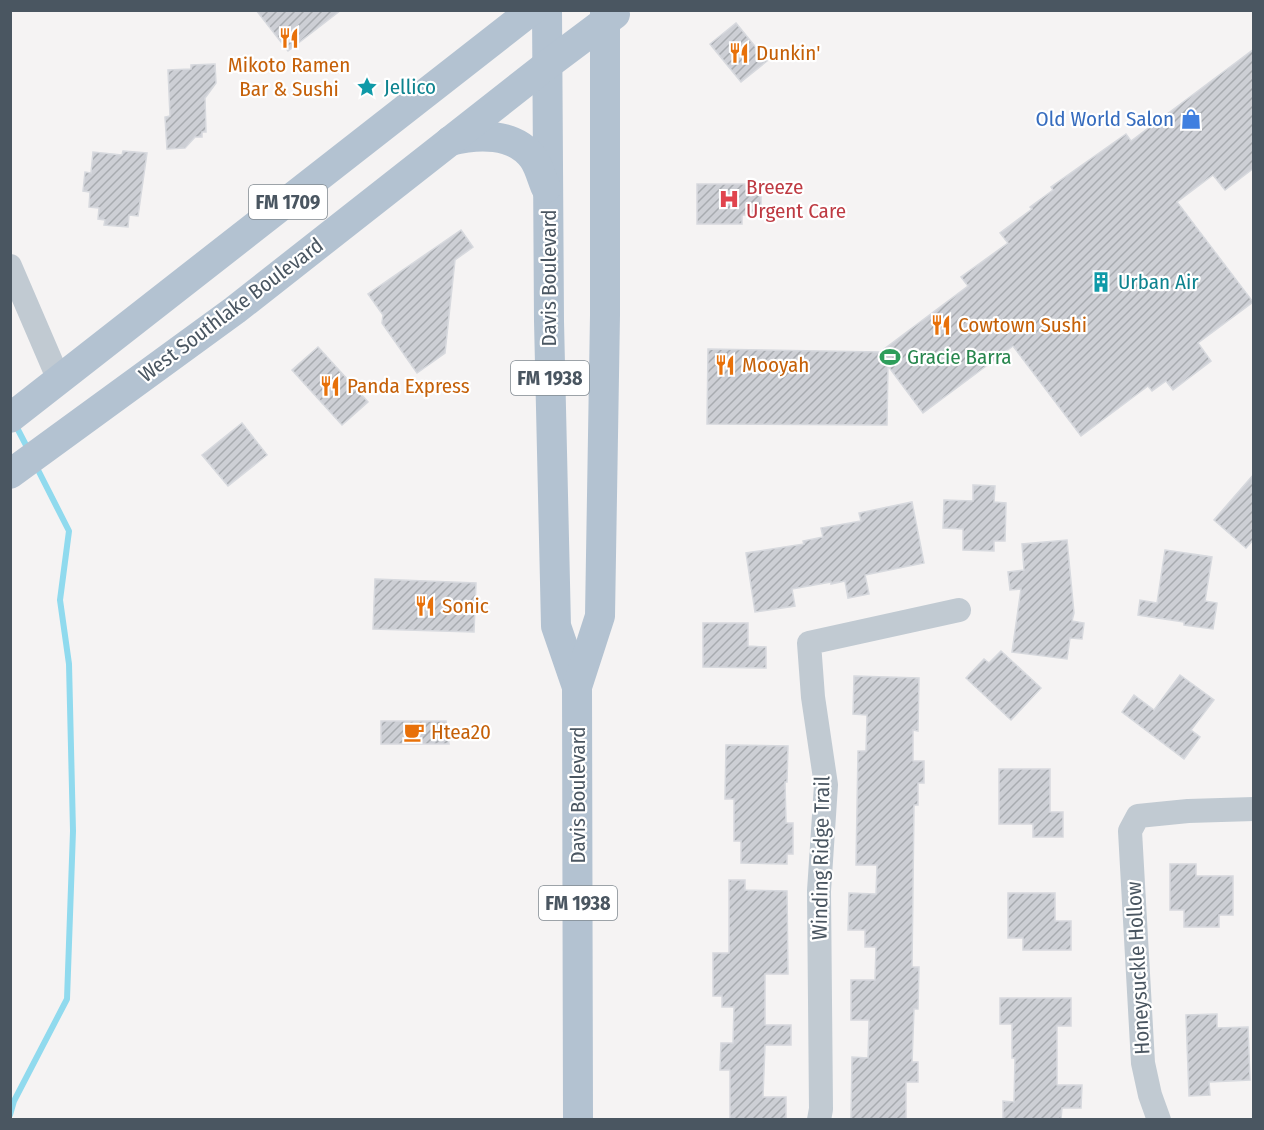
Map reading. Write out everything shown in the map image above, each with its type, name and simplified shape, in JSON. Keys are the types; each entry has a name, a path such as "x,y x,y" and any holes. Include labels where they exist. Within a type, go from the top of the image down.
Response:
{"main road":[{"name":"FM 1709","path":"10,418 532,10"},
{"name":"Davis Boulevard","path":"547,10 549,321 556,626 577,687"},
{"name":"Davis Boulevard","path":"578,1119 577,687 600,616 610,14"},
{"name":"West Southlake Boulevard","path":"10,474 235,310 610,14"},
{"path":"450,141 472,136 494,137 516,144 533,158 549,196"}],"street":[{"path":"10,266 51,386"},
{"name":"Winding Ridge Trail","path":"819,1119 821,1109 819,891 826,784 813,697 809,643 959,610"},
{"name":"Honeysuckle Hollow","path":"1159,1119 1150,1095 1143,1063 1130,831 1138,816 1254,809"}],"building":[{"path":"256,10 341,10 288,51"},
{"name":"Dunkin'","path":"736,23 767,61 741,82 710,44"},
{"path":"1254,49 1254,168 1225,190 1213,175 1177,202 1253,302 1198,343 1211,361 1173,390 1166,381 1152,391 1148,386 1081,436 1013,346 923,413 888,366 887,425 707,424 708,349 880,352 968,286 961,277 1008,243 1000,233 1032,209 1030,207 1053,190 1051,187 1126,134 1131,141"},
{"path":"215,64 216,83 205,98 206,132 202,132 202,137 195,137 185,148 167,149 165,117 170,116 168,70 191,69 191,65"},
{"path":"123,151 147,153 138,216 129,215 128,227 104,225 105,220 98,219 99,208 89,207 90,192 83,191 85,172 91,173 93,152 122,155"},
{"name":"Breeze Urgent Care","path":"697,184 761,184 761,215 742,215 742,224 697,224"},
{"path":"461,230 473,247 455,260 445,353 417,373 382,323 383,315 368,294"},
{"name":"Panda Express","path":"318,347 368,402 342,425 292,370"},
{"path":"242,423 267,455 228,486 202,455"},
{"path":"1254,474 1254,539 1246,548 1214,520"},
{"path":"973,485 995,486 994,502 1006,503 1005,541 994,541 994,551 963,550 963,529 943,528 944,500 973,501"},
{"path":"912,502 924,563 865,575 869,594 848,598 845,581 831,584 831,582 792,589 795,606 755,612 746,553 804,544 803,541 823,537 821,528 861,521 859,513"},
{"path":"1067,540 1074,613 1072,621 1084,623 1082,639 1070,638 1067,659 1012,652 1021,589 1010,590 1008,572 1024,570 1022,544"},
{"path":"1165,550 1212,557 1205,601 1217,603 1213,629 1138,615 1140,600 1157,603"},
{"name":"Sonic","path":"375,579 476,583 474,632 373,629"},
{"path":"703,623 748,623 748,646 766,647 766,668 703,667"},
{"path":"1001,651 1041,688 1011,720 966,678 984,659 989,663"},
{"path":"1180,675 1214,700 1191,730 1200,737 1184,759 1122,712 1134,695 1154,710"},
{"path":"854,676 919,678 918,731 913,730 913,761 924,761 924,783 918,783 918,805 914,805 912,967 919,967 918,1009 914,1009 912,1062 918,1062 918,1082 906,1082 906,1119 851,1119 852,1057 868,1058 869,1020 851,1020 851,980 875,980 876,947 865,947 865,930 848,930 849,893 876,894 877,865 856,865 858,751 866,751 867,715 853,714"},
{"name":"Htea20","path":"381,721 446,721 449,744 381,744"},
{"path":"726,745 788,746 787,782 785,782 786,823 793,823 793,854 787,854 787,864 741,863 741,841 734,841 734,799 725,799"},
{"path":"999,769 1050,769 1050,812 1063,812 1063,837 1033,837 1033,824 999,824"},
{"path":"1170,864 1196,864 1196,876 1233,876 1233,915 1219,915 1219,927 1184,927 1184,910 1170,910"},
{"path":"729,880 745,880 745,890 787,891 788,974 765,974 765,1025 791,1025 791,1045 765,1045 763,1097 786,1097 786,1119 730,1119 730,1070 720,1070 721,1043 733,1043 734,1007 722,1007 722,996 713,996 713,953 729,953"},
{"path":"1008,893 1055,893 1055,921 1071,921 1071,950 1023,950 1023,938 1008,938"},
{"path":"1000,998 1071,998 1071,1026 1057,1026 1057,1085 1082,1085 1081,1108 1062,1108 1061,1119 1003,1119 1003,1101 1014,1102 1015,1058 1012,1058 1012,1024 1000,1024"},
{"path":"1217,1014 1217,1028 1248,1027 1250,1080 1209,1082 1210,1095 1189,1096 1186,1015"}],"waterway":[{"path":"15,424 28,449"},
{"path":"10,1115 14,1101 67,999 73,831 69,664 60,600 69,531 36,466"}],"place":[{"name":"Mikoto Ramen Bar & Sushi","path":"289,38"},
{"name":"Dunkin'","path":"739,53"},
{"name":"Jellico","path":"367,87"},
{"name":"Old World Salon","path":"1191,119"},
{"name":"Breeze Urgent Care","path":"729,199"},
{"name":"Urban Air","path":"1101,282"},
{"name":"Cowtown Sushi","path":"941,325"},
{"name":"Gracie Barra","path":"890,357"},
{"name":"Mooyah","path":"725,365"},
{"name":"Panda Express","path":"330,386"},
{"name":"Sonic","path":"425,606"},
{"name":"Htea20","path":"414,732"}]}
